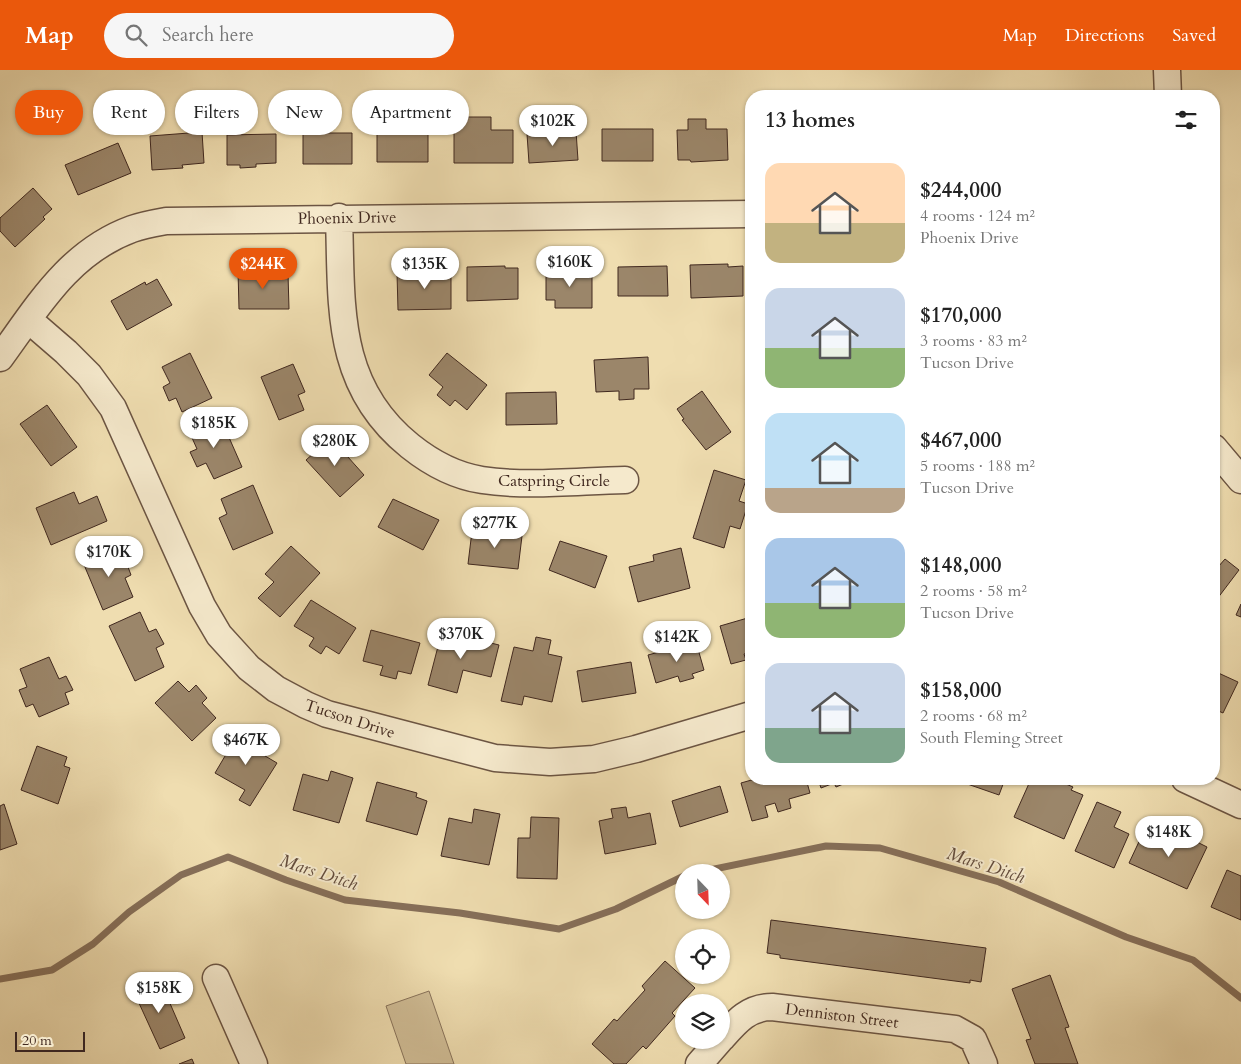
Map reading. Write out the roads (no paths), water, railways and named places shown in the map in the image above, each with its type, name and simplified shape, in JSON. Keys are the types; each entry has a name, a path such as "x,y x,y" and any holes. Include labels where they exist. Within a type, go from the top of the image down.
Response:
{"street":[{"path":"1167,70 1168,90"},
{"name":"Phoenix Drive","path":"0,358 67,269 94,249 134,228 166,220 745,214"},
{"name":"Catspring Circle","path":"340,217 342,317 349,356 367,397 379,414 402,439 438,464 480,480 512,483 625,480"},
{"name":"Tucson Drive","path":"29,320 89,375 114,408 202,606 213,626 249,668 286,695 327,714 474,754 528,762 594,760 745,717"},
{"path":"1220,455 1241,480"},
{"path":"1198,785 1241,805"},
{"path":"216,978 254,1064"},
{"name":"Denniston Street","path":"730,1030 747,1012 761,1007 772,1006 955,1029 972,1039 984,1064"},
{"name":"Denniston Street","path":"699,1064 712,1049"}],"waterway":[{"name":"Mars Ditch","path":"730,866 826,846 880,848 999,882 1126,937 1193,960 1241,998"},
{"name":"Mars Ditch","path":"0,979 52,970 93,944 129,912 181,875 228,857 286,880 345,900 460,913 559,929 616,909 675,880"}]}
